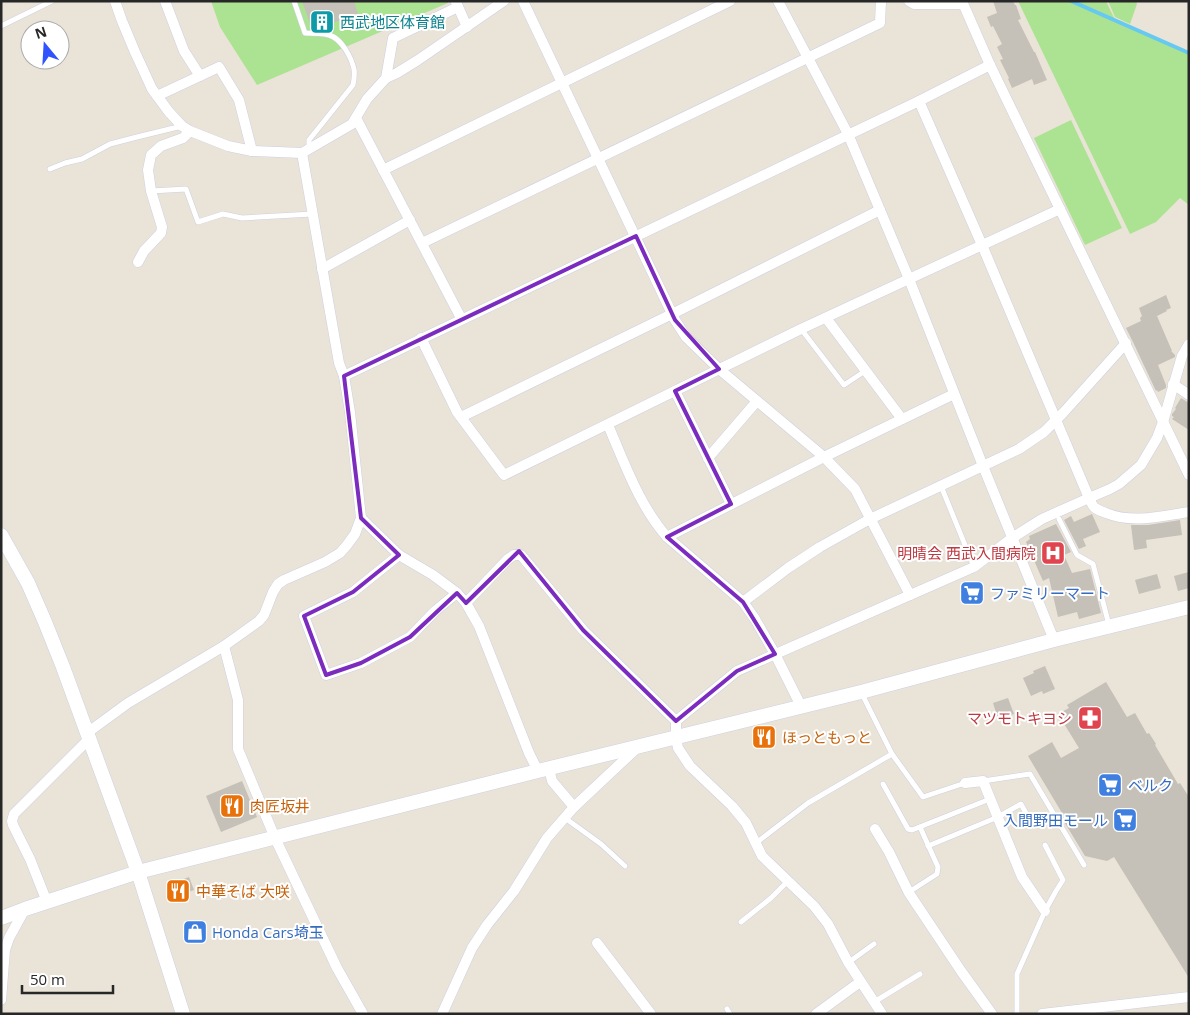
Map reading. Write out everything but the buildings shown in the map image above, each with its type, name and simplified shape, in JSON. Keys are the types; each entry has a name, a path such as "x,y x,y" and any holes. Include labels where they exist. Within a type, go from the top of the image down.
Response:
{"street":[{"path":"115,1 135,52 157,96 169,112 186,128 228,146 252,151 306,150 352,124 367,99 386,78 411,64 504,1"},
{"path":"165,1 184,51 200,76"},
{"path":"523,1 672,314 686,337 719,370 824,457 855,489 910,595"},
{"path":"383,170 730,1"},
{"path":"778,1 848,134 909,279 1054,640"},
{"path":"422,243 880,23 881,1"},
{"path":"909,1 914,4 962,3 990,65 1189,474"},
{"path":"386,78 393,38 457,4 467,27"},
{"path":"344,376 461,318 636,236 990,65"},
{"path":"157,96 219,66 240,100 252,151"},
{"path":"919,100 1094,508 1117,517 1151,518 1189,512"},
{"path":"356,118 461,318"},
{"path":"138,262 144,251 161,233 162,227 151,190 148,170 151,155 161,146 183,138 186,128"},
{"path":"47,902 30,859 13,825 14,814 88,736 128,702 224,646 259,622 278,584 340,553 355,534 361,518 350,412 344,376 339,363 312,214 306,150"},
{"path":"421,338 461,417 504,475 801,329 1060,209"},
{"path":"461,417 880,210"},
{"path":"322,268 410,220"},
{"path":"826,318 902,419"},
{"path":"743,602 788,568 820,547 870,519 1019,449 1044,432 1126,343"},
{"path":"676,721 737,671 974,567 1012,538 1042,519 1119,484 1141,465 1157,438 1182,356 1189,344"},
{"path":"1173,384 1189,395"},
{"path":"675,391 731,504"},
{"path":"667,537 824,457 954,394"},
{"path":"708,458 757,401"},
{"path":"608,424 643,504 667,537 743,602 776,654 801,706"},
{"path":"361,518 399,555 433,575 466,603 479,626 529,753 574,807"},
{"path":"1,535 9,554 28,583 45,622 138,872 182,1014"},
{"path":"399,555 352,592 304,616 326,675 361,663 410,637 435,611 456,594"},
{"path":"466,603 508,559 514,555 522,555 583,630 676,721 678,748 690,766 732,806 746,823 762,856 814,906 828,924 848,962 882,1014"},
{"path":"1,918 138,872 544,769 861,692 1054,640 1189,607"},
{"path":"224,646 238,700 238,749 275,838 337,968 362,1014"},
{"path":"442,1014 472,948 487,925 514,892 546,838 574,807 639,747"},
{"path":"965,783 983,781 1022,876 1045,911"},
{"path":"875,829 889,852 909,893 992,1014"},
{"path":"1,1000 4,950 24,909"},
{"path":"597,943 651,1014"},
{"path":"816,1014 860,982"},
{"path":"1042,1014 1189,998"}],"lane":[{"path":"1,26 52,1"},
{"path":"294,1 305,33 331,35 339,41 348,55 354,77 353,85 316,130 309,140 306,150"},
{"path":"50,169 65,163 82,160 110,144 186,128"},
{"path":"151,190 186,189 198,222 223,214 242,218 312,214"},
{"path":"801,329 844,385 865,371"},
{"path":"941,486 974,567"},
{"path":"1060,519 1077,555 1092,564 1110,627"},
{"path":"861,692 892,754 924,797 965,783"},
{"path":"756,843 808,803 892,754"},
{"path":"983,781 1030,774 1084,865"},
{"path":"883,784 908,829 912,830 990,799"},
{"path":"928,846 998,817 1021,804 1027,815"},
{"path":"565,818 601,844 625,866"},
{"path":"909,893 938,874 938,867 920,827"},
{"path":"1017,1014 1017,974 1045,911 1063,880 1045,845"},
{"path":"741,922 771,898 788,881"},
{"path":"848,962 874,944"},
{"path":"874,1002 920,974"}],"highlighted area":[{"path":"636,236 675,320 719,369 675,391 731,504 667,537 743,602 775,654 737,671 676,721 583,630 519,551 466,603 457,593 410,637 361,663 326,675 304,616 353,592 399,555 361,518 344,376"}],"green space":[{"path":"211,1 448,1 448,3 257,85 220,27"},
{"path":"1018,1 1106,1 1116,22 1189,54 1189,205 1180,198 1156,222 1130,234"},
{"path":"1108,1 1136,1 1137,4 1130,24 1115,17"},
{"path":"1071,120 1122,228 1085,245 1034,138"}],"waterway":[{"path":"1071,1 1189,53"}],"place":[{"name":"西武地区体育館","path":"322,22"},
{"name":"明晴会 西武入間病院","path":"1053,553"},
{"name":"ファミリーマート","path":"972,593"},
{"name":"マツモトキヨシ","path":"1090,718"},
{"name":"ほっともっと","path":"764,737"},
{"name":"ベルク","path":"1110,785"},
{"name":"肉匠坂井","path":"232,806"},
{"name":"入間野田モール","path":"1125,820"},
{"name":"中華そば 大咲","path":"178,891"},
{"name":"Honda Cars埼玉","path":"195,932"}]}
